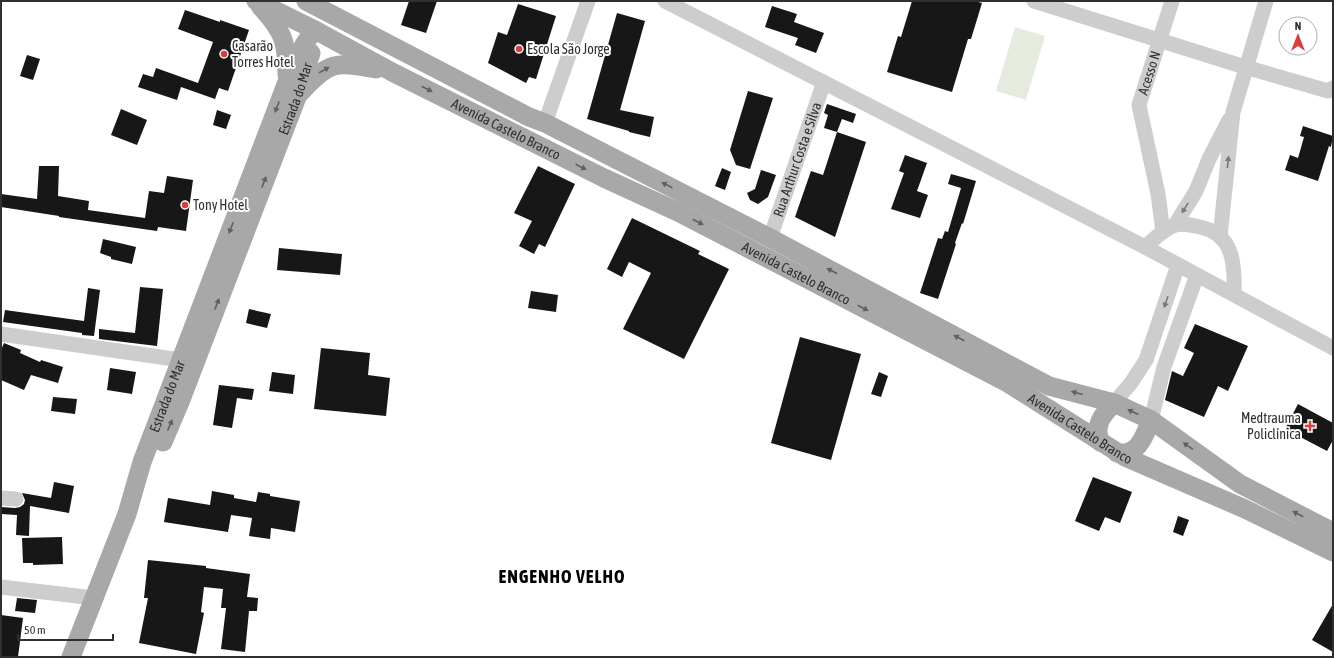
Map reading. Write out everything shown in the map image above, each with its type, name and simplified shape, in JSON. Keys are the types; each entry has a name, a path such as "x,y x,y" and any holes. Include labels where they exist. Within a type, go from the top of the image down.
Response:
{"main road":[{"name":"Avenida Castelo Branco","path":"255,1 315,30 392,72 604,178 678,212 1006,382 1117,453 1245,509 1333,552"},
{"path":"255,1 274,21 283,38 292,90 333,66 348,64 392,72"},
{"path":"285,1 299,10 315,30 336,29 351,34 497,108 537,120"},
{"name":"Avenida Castelo Branco","path":"306,1 330,7 537,120 770,238 1049,386 1114,403 1151,420 1240,484 1333,532"},
{"name":"Estrada do Mar","path":"71,657 127,514 142,462 181,360 292,90 314,46 315,30"},
{"name":"Estrada do Mar","path":"127,514 156,460 180,402 292,90"},
{"path":"1100,442 1097,435 1099,421 1114,403"},
{"path":"1117,453 1124,454 1131,452 1137,447 1151,420"}],"street":[{"path":"537,120 588,1"},
{"path":"664,1 1145,247 1333,348"},
{"path":"1034,1 1245,67 1330,89"},
{"name":"Acesso N","path":"1169,229 1158,194 1140,105 1172,1"},
{"path":"1220,237 1233,112 1245,67 1266,1"},
{"name":"Rua Arthur Costa e Silva","path":"770,238 824,82"},
{"path":"1145,247 1169,229 1196,191 1209,159 1233,112"},
{"path":"1169,229 1188,224 1206,228 1220,237 1229,250 1234,264 1234,294"},
{"path":"1114,403 1131,384 1146,360 1178,265"},
{"path":"1151,420 1164,367 1197,275"},
{"path":"1,334 181,360"},
{"path":"1146,360 1164,367"},
{"path":"1,498 16,499"},
{"path":"1,587 94,598"}],"shaded area":[{"path":"1015,27 1045,36 1026,100 996,91"}],"building":[{"path":"409,1 437,1 426,33 401,25"},
{"path":"912,1 974,1 982,3 971,39 968,39 952,92 887,72 898,36 901,37"},
{"name":"Escola São Jorge","path":"518,4 556,16 536,79 529,77 526,83 488,63 498,32 507,35"},
{"path":"772,6 797,14 794,22 824,33 816,53 795,45 798,38 765,27"},
{"path":"185,10 249,30 228,91 219,88 215,99 181,87 177,100 138,87 143,74 153,77 156,68 198,83 213,42 178,29"},
{"path":"617,13 645,21 620,110 654,117 650,137 587,119"},
{"path":"27,55 40,59 33,80 20,76"},
{"path":"748,91 773,98 750,169 736,165 730,150"},
{"path":"827,104 856,114 853,123 842,119 837,132 824,128 828,115 824,113"},
{"path":"121,109 147,120 137,145 111,135"},
{"path":"217,110 231,115 226,129 213,125"},
{"path":"1303,126 1333,136 1331,147 1329,146 1318,181 1285,170 1290,155 1298,158 1304,137 1300,136"},
{"path":"837,132 866,142 835,237 795,217 811,171 823,175"},
{"path":"905,155 927,163 917,191 928,195 920,218 891,209 904,173 899,171"},
{"path":"39,166 59,166 58,196 89,201 88,210 145,218 149,191 164,193 167,176 193,180 186,231 158,227 157,231 1,207 1,194 37,199"},
{"path":"538,166 575,184 545,247 539,244 534,254 519,246 532,221 514,213"},
{"path":"722,168 731,172 725,190 715,186"},
{"path":"761,170 776,175 768,197 758,204 750,200 747,193 755,189"},
{"path":"951,174 976,181 938,299 920,293 938,238 942,239 945,231 948,232 961,188 948,184"},
{"path":"632,218 700,251 698,254 729,269 684,359 623,329 651,273 629,262 622,277 607,269"},
{"path":"103,239 136,247 132,264 111,259 111,257 100,253"},
{"path":"279,248 342,254 340,275 277,270"},
{"path":"140,287 163,289 157,346 99,339 99,329 135,333"},
{"path":"88,288 100,290 94,336 3,322 5,310 84,321"},
{"path":"531,291 558,295 556,312 528,308"},
{"path":"249,309 271,314 267,328 246,323"},
{"path":"1195,324 1248,346 1228,391 1218,386 1204,417 1165,400 1172,371 1183,376 1194,353 1184,348"},
{"path":"800,337 861,354 831,460 771,443"},
{"path":"4,343 21,350 20,353 40,362 41,360 63,367 58,383 31,375 24,390 1,380 1,350"},
{"path":"321,348 370,353 368,375 390,378 386,416 314,409"},
{"path":"110,368 136,372 132,394 107,390"},
{"path":"272,372 295,375 293,394 269,391"},
{"path":"879,372 888,376 881,397 871,394"},
{"path":"219,385 254,389 252,400 237,398 232,428 213,425"},
{"path":"53,397 77,399 75,414 51,411"},
{"name":"Medtrauma Policlínica","path":"1298,404 1333,423 1333,440 1327,451 1285,429"},
{"path":"1093,477 1132,492 1120,523 1105,517 1099,531 1075,521"},
{"path":"54,482 74,486 69,513 30,506 29,536 16,535 17,515 1,514 1,507 20,507 24,504 25,500 22,493 51,498"},
{"path":"212,491 234,495 234,498 256,502 258,492 270,494 270,496 300,501 295,532 271,528 270,539 249,536 252,518 231,515 228,532 164,522 168,498 210,505"},
{"path":"1178,516 1189,520 1183,536 1173,532"},
{"path":"62,537 63,564 33,565 33,563 23,563 22,538"},
{"path":"148,560 206,566 206,568 250,574 247,597 258,598 257,611 249,611 245,652 221,649 226,608 221,608 223,589 204,587 201,612 204,613 196,654 139,643 148,598 144,598"},
{"path":"17,598 37,600 35,613 15,611"},
{"path":"1333,604 1333,652 1312,640"},
{"path":"1,615 23,618 18,657 1,657"}],"place":[{"name":"Escola São Jorge","path":"519,49"},
{"name":"Casarão Torres Hotel","path":"224,54"},
{"name":"Tony Hotel","path":"185,205"},
{"name":"Medtrauma Policlínica","path":"1310,426"}],"district":[{"name":"ENGENHO VELHO","path":"562,577"}]}
